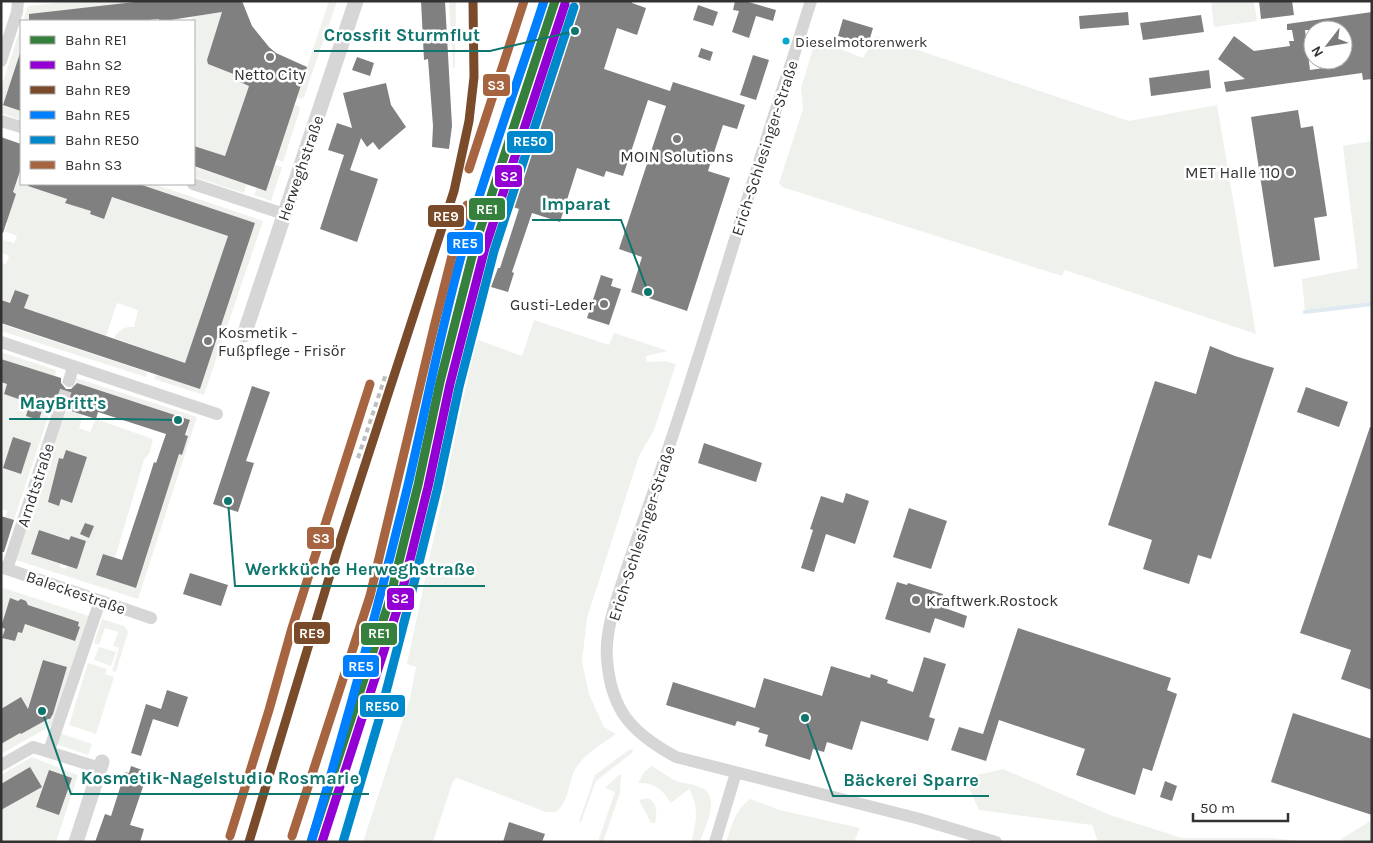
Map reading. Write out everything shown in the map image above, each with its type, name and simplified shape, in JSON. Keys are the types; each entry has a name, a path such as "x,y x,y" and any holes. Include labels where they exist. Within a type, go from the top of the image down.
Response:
{"street":[{"path":"1,61 17,12 18,1"},
{"name":"Herweghstraße","path":"244,334 356,1"},
{"name":"Erich-Schlesinger-Straße","path":"811,1 765,139 666,456 612,614 607,642 608,671 615,696 625,717 652,744 676,757 920,819 996,842"},
{"path":"1,121 20,127"},
{"path":"195,185 284,214"},
{"path":"1,342 217,414"},
{"path":"69,381 73,367"},
{"name":"Arndtstraße","path":"4,568 62,402"},
{"name":"Baleckestraße","path":"4,568 151,618"},
{"path":"49,751 100,600"},
{"path":"1,765 33,747 97,765 76,842"},
{"path":"715,842 736,773"}],"shaded area":[{"path":"71,1 144,1 33,14 31,20 23,20 28,6"},
{"path":"329,1 337,1 304,97 300,99 297,97"},
{"path":"449,1 456,1 455,68 453,68"},
{"path":"1211,1 1254,1 1257,21 1214,27"},
{"path":"222,12 207,60 208,64 241,77 240,82 249,86 224,158 216,153 195,146 195,20 192,20 191,17"},
{"path":"20,29 20,52 3,104 20,111 20,120 1,113 1,88"},
{"path":"876,36 1129,121 1217,105 1256,334 1065,270 1062,276 782,187 779,183 803,109 801,88 816,39 863,58"},
{"path":"294,105 299,106 300,109 283,162 276,159"},
{"path":"1372,141 1372,304 1305,312 1302,279 1358,268 1343,146"},
{"path":"4,161 20,167 20,172"},
{"path":"275,165 282,167 271,201 254,195 257,188 266,191"},
{"path":"195,167 247,184 244,193 195,177"},
{"path":"20,172 20,185 42,185 40,189 57,195 61,185 71,185 65,202 97,194 90,214 104,219 111,197 228,236 185,363 114,338 122,330 134,327 138,310 117,303 106,336 24,308 29,295 15,290 10,303 1,300 1,263 6,264 9,256 1,253 1,239 14,243 17,236 5,231 8,223 1,221 10,211 16,194 1,189 17,180"},
{"path":"142,185 157,185 263,221 204,395 154,379 156,374 200,389 255,223"},
{"path":"534,320 609,345 614,333 668,351 646,356 647,362 665,361 676,364 654,430 639,456 587,618 582,661 589,694 604,727 616,734 588,754 579,764 563,803 556,812 546,812 457,778 453,781 433,842 363,842 410,698 416,667 407,664 476,339 522,356"},
{"path":"1,324 147,372 146,377 1,331"},
{"path":"1,352 56,370 55,376 1,359"},
{"path":"76,378 197,417 138,599 16,560 65,409 83,414 79,428 90,432 96,419 153,439 150,452 144,460 115,558 103,554 96,575 136,588 179,454 182,455 190,420 74,382","holes":["39,531 69,540 71,536 81,539 80,544 84,546 77,569 67,566 66,569 60,567 60,564 31,554"]},
{"path":"1,382 7,384 4,394 29,391 54,399 14,520 5,517 7,511 1,509"},
{"path":"1,587 89,616 54,724 1,754"},
{"path":"102,619 124,626 128,632 116,672 112,671 119,648 113,646 118,632 105,628 99,645 94,643"},
{"path":"99,647 116,652 111,666 94,660"},
{"path":"88,663 107,669 105,674 114,677 96,734 69,725"},
{"path":"60,733 92,744 88,755 56,744"},
{"path":"630,749 633,750 632,753 596,781 581,822 579,822 595,775"},
{"path":"32,757 78,775 56,842 1,842 1,775"},
{"path":"652,766 672,779 698,786 708,793 711,806 710,813 700,842 691,842 695,828 696,808 689,789 671,803 658,788 649,784 638,783 644,772"},
{"path":"1003,769 1110,815 1182,838 1271,838 1310,842 1098,842 1092,825 979,810 964,778"},
{"path":"621,775 620,793 603,842 598,842 615,792 605,788"},
{"path":"647,798 655,805 655,823 651,823 639,800"},
{"path":"750,799 780,810 860,828 854,842 726,842 737,813"},
{"path":"1372,820 1372,842 1345,842 1341,839"}],"building":[{"path":"143,1 242,1 252,26 269,47 276,53 307,67 266,191 195,166 195,146 225,156 249,86 240,82 241,77 208,64 207,60 222,12 170,20 29,20 29,14"},
{"path":"421,1 445,1 452,126 449,149 432,147 433,126 428,59 424,60"},
{"path":"580,1 632,1 632,3 646,8 637,35 617,28 604,69 670,91 673,82 745,105 737,129 723,125 708,171 730,178 687,311 631,292 642,257 619,249 666,106 648,100 623,176 606,171 604,177 577,168 560,222 532,213 512,272 514,273 508,292 491,287 498,268 500,268 519,209 513,207 540,121 531,118 540,90 550,93 566,40 558,38 566,12 575,15"},
{"path":"735,1 745,1 776,10 773,21 756,16 749,38 732,32 739,11 733,10"},
{"path":"1259,1 1292,1 1294,15 1261,19"},
{"path":"698,5 718,12 713,26 693,20"},
{"path":"1128,12 1129,25 1080,29 1079,16"},
{"path":"1372,12 1372,79 1363,80 1362,73 1226,92 1224,82 1245,79 1218,59 1234,36 1254,51 1290,46 1289,41 1294,41 1292,30 1287,30 1287,24 1303,22 1303,70 1353,70 1353,20 1315,20"},
{"path":"1201,15 1204,32 1143,40 1140,23"},
{"path":"843,19 873,28 868,45 838,36"},
{"path":"701,48 713,52 710,61 698,57"},
{"path":"20,53 20,111 3,105"},
{"path":"753,55 769,60 756,100 740,95"},
{"path":"357,57 374,63 370,76 352,70"},
{"path":"1209,70 1211,88 1151,96 1149,78"},
{"path":"386,83 391,105 406,127 379,150 373,142 367,147 361,138 350,170 378,179 357,242 320,229 344,155 328,150 337,123 352,128 343,93"},
{"name":"MET Halle 110","path":"1298,110 1301,128 1313,126 1327,216 1314,218 1320,260 1274,267 1251,117"},
{"path":"1,137 20,144 20,171 13,192 16,194 3,233 1,232"},
{"path":"142,185 255,223 200,389 1,323 1,300 10,303 15,290 29,295 24,308 185,363 228,236 112,197 104,219 90,214 91,211 65,203 67,199 28,186"},
{"name":"Gusti-Leder","path":"601,275 613,279 611,286 621,289 609,325 587,318"},
{"path":"1210,346 1274,368 1211,559 1198,555 1189,584 1143,569 1152,540 1108,525 1155,381 1196,394"},
{"path":"1,359 61,378 61,383 66,389 71,389 77,383 190,420 185,435 188,436 182,455 179,454 136,588 96,575 103,554 122,560 154,462 156,463 166,434 98,412 96,419 68,410 70,400 64,394 57,396 54,400 46,397 39,420 26,416 30,403 4,394 7,384 1,382"},
{"path":"252,386 270,392 246,461 254,463 238,512 213,504"},
{"path":"1306,387 1348,402 1339,427 1297,412"},
{"path":"1370,427 1372,427 1372,690 1341,679 1351,650 1300,633"},
{"path":"13,437 31,443 21,474 3,468"},
{"path":"704,443 762,463 756,482 698,463"},
{"path":"66,450 87,457 72,503 61,499 59,506 48,502 59,458 63,459"},
{"path":"846,493 869,501 855,544 826,534 814,572 801,568 813,530 810,529 821,496 843,503"},
{"path":"909,508 947,521 931,569 893,557"},
{"path":"1,516 14,520 4,552 1,552"},
{"path":"85,523 94,526 89,538 80,534"},
{"path":"39,530 69,540 71,536 86,541 77,569 31,554"},
{"path":"190,573 228,585 221,606 183,594"},
{"name":"Kraftwerk.Rostock","path":"897,582 907,585 908,583 943,594 939,606 967,616 964,628 935,618 930,633 885,619"},
{"path":"10,598 18,601 21,599 26,601 28,605 79,622 78,626 80,627 75,641 25,624 22,633 18,632 15,641 2,638 5,629 1,627"},
{"path":"1018,628 1171,678 1167,690 1177,694 1152,771 1143,768 1135,795 1076,775 1085,749 999,720 986,761 951,750 959,727 983,734"},
{"path":"924,657 946,664 929,717 935,719 928,741 861,721 852,750 827,742 824,752 813,749 810,760 765,746 768,735 758,732 760,728 737,721 735,726 666,705 673,682 755,708 764,678 822,696 831,666 870,678 871,674 888,680 887,683 913,692"},
{"path":"43,660 67,667 53,714 50,719 1,744 1,709 21,697 28,709"},
{"path":"167,690 188,697 178,727 153,719 141,756 131,753 146,704 161,709"},
{"path":"1293,713 1372,739 1372,815 1271,782"},
{"path":"131,766 145,771 143,777 146,778 130,825 144,829 140,842 95,842 105,814 111,816 125,772 129,773"},
{"path":"30,767 42,787 1,810 1,784"},
{"path":"49,770 72,778 59,815 36,807"},
{"path":"1165,781 1177,786 1172,801 1160,797"},
{"path":"509,822 545,834 542,842 503,842"}],"waterway":[{"path":"1305,312 1372,304"}],"tunnel":[{"path":"62,402 69,381"}],"railway":[{"path":"358,458 386,374"}],"rail line":[{"name":"RE9","path":"249,842 339,545 454,191 469,121 474,77 473,1"},
{"name":"S3","path":"469,169 524,1"},
{"name":"RE5","path":"312,839 386,574 449,302 465,242 544,1"},
{"name":"RE1","path":"311,842 389,602 418,485 440,382 475,245 555,1"},
{"name":"S2","path":"322,842 399,604 428,487 450,384 485,248 565,4"},
{"name":"RE50","path":"343,842 378,723 408,607 437,490 459,387 494,251 574,7"},
{"name":"S3","path":"292,836 370,596 434,327 467,205"},
{"name":"S3","path":"230,836 292,628 370,384"}],"place":[{"name":"Crossfit Sturmflut","path":"575,31"},
{"name":"Dieselmotorenwerk","path":"786,41"},
{"name":"Netto City","path":"270,57"},
{"name":"MOIN Solutions","path":"677,139"},
{"name":"MET Halle 110","path":"1290,172"},
{"name":"Imparat","path":"648,292"},
{"name":"Gusti-Leder","path":"604,304"},
{"name":"Kosmetik - Fußpflege - Frisör","path":"208,341"},
{"name":"MayBritt's","path":"178,420"},
{"name":"Werkküche Herweghstraße","path":"228,501"},
{"name":"Kraftwerk.Rostock","path":"916,600"},
{"name":"Kosmetik-Nagelstudio Rosmarie","path":"42,711"},
{"name":"Bäckerei Sparre","path":"805,718"}]}
